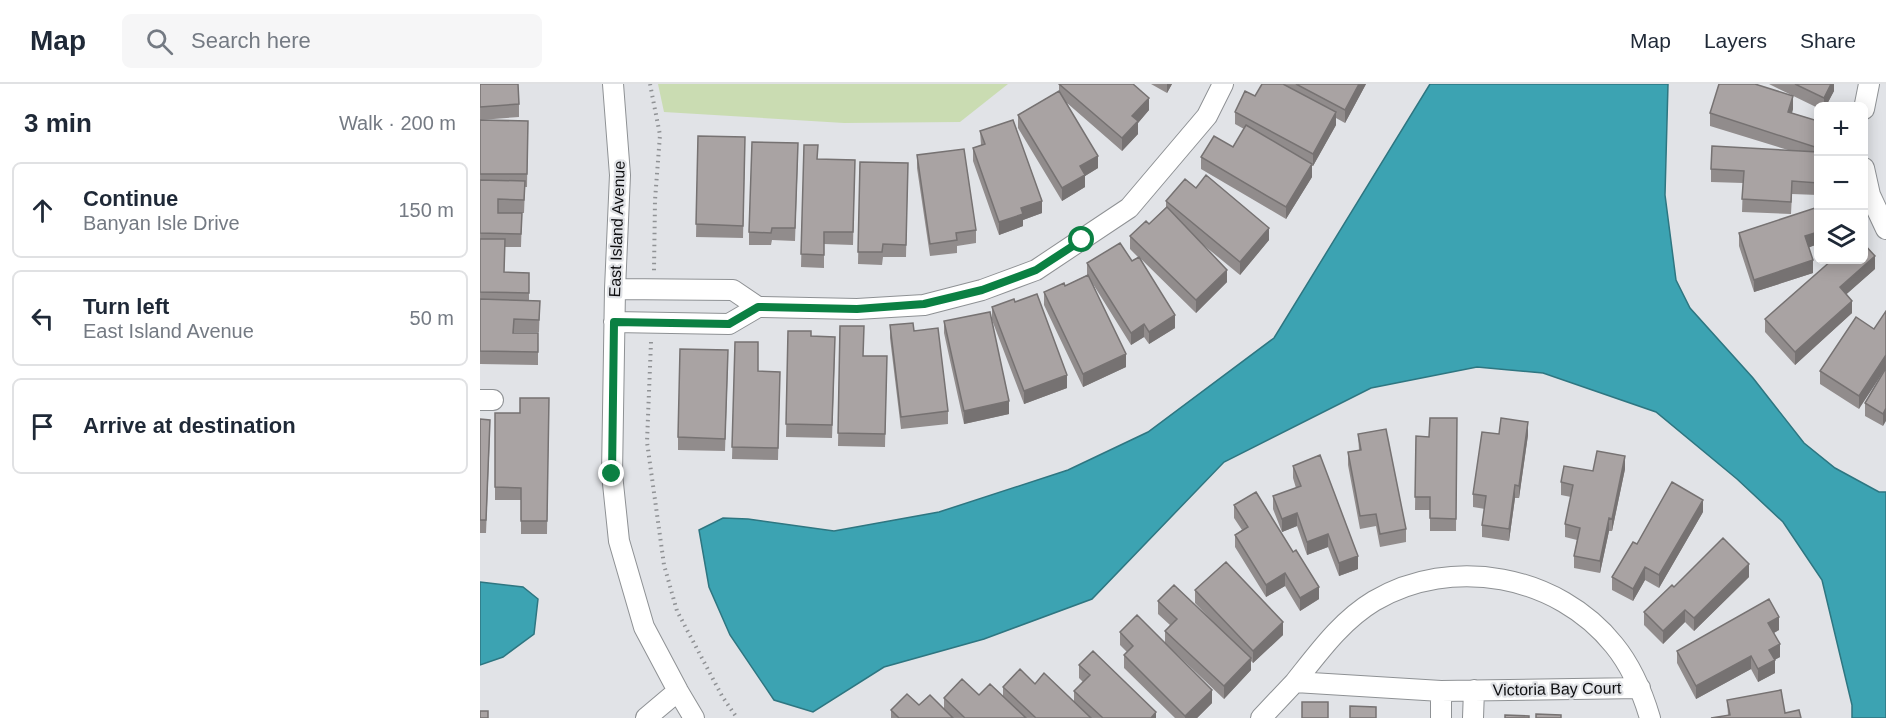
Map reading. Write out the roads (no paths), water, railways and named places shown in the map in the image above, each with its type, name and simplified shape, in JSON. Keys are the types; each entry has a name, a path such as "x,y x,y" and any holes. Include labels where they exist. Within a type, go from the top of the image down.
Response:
{"street":[{"name":"East Island Avenue","path":"613,84 620,175 614,322 612,474 619,541 644,627 694,718"},
{"path":"614,322 729,324 758,307 857,309 924,304 982,290 1036,270 1129,208 1207,116 1223,84"},
{"path":"1865,102 1869,84"},
{"path":"1868,187 1886,229"},
{"path":"615,289 733,290 758,307"},
{"name":"Victoria Bay Court","path":"1262,718 1295,682 1330,638 1351,617 1375,601 1402,588 1420,582 1459,576 1488,577 1517,582 1545,592 1594,623 1631,669 1650,718"},
{"name":"Victoria Bay Court","path":"1295,682 1441,691 1640,688"},
{"name":"Victoria Bay Court","path":"1473,718 1474,690"},
{"path":"646,718 678,691"},
{"path":"1441,691 1441,718"}],"water":[{"path":"1430,84 1668,84 1665,195 1676,280 1690,308 1753,378 1804,443 1835,468 1879,492 1886,492 1886,718 1852,718 1852,705 1822,580 1783,522 1737,479 1656,412 1543,373 1477,367 1371,388 1224,462 1092,599 984,639 884,667 813,712 774,700 730,635 709,587 699,530 723,518 748,519 834,531 939,512 1068,470 1148,432 1274,338"},
{"path":"480,582 523,587 538,599 534,634 503,657 480,665"}]}
